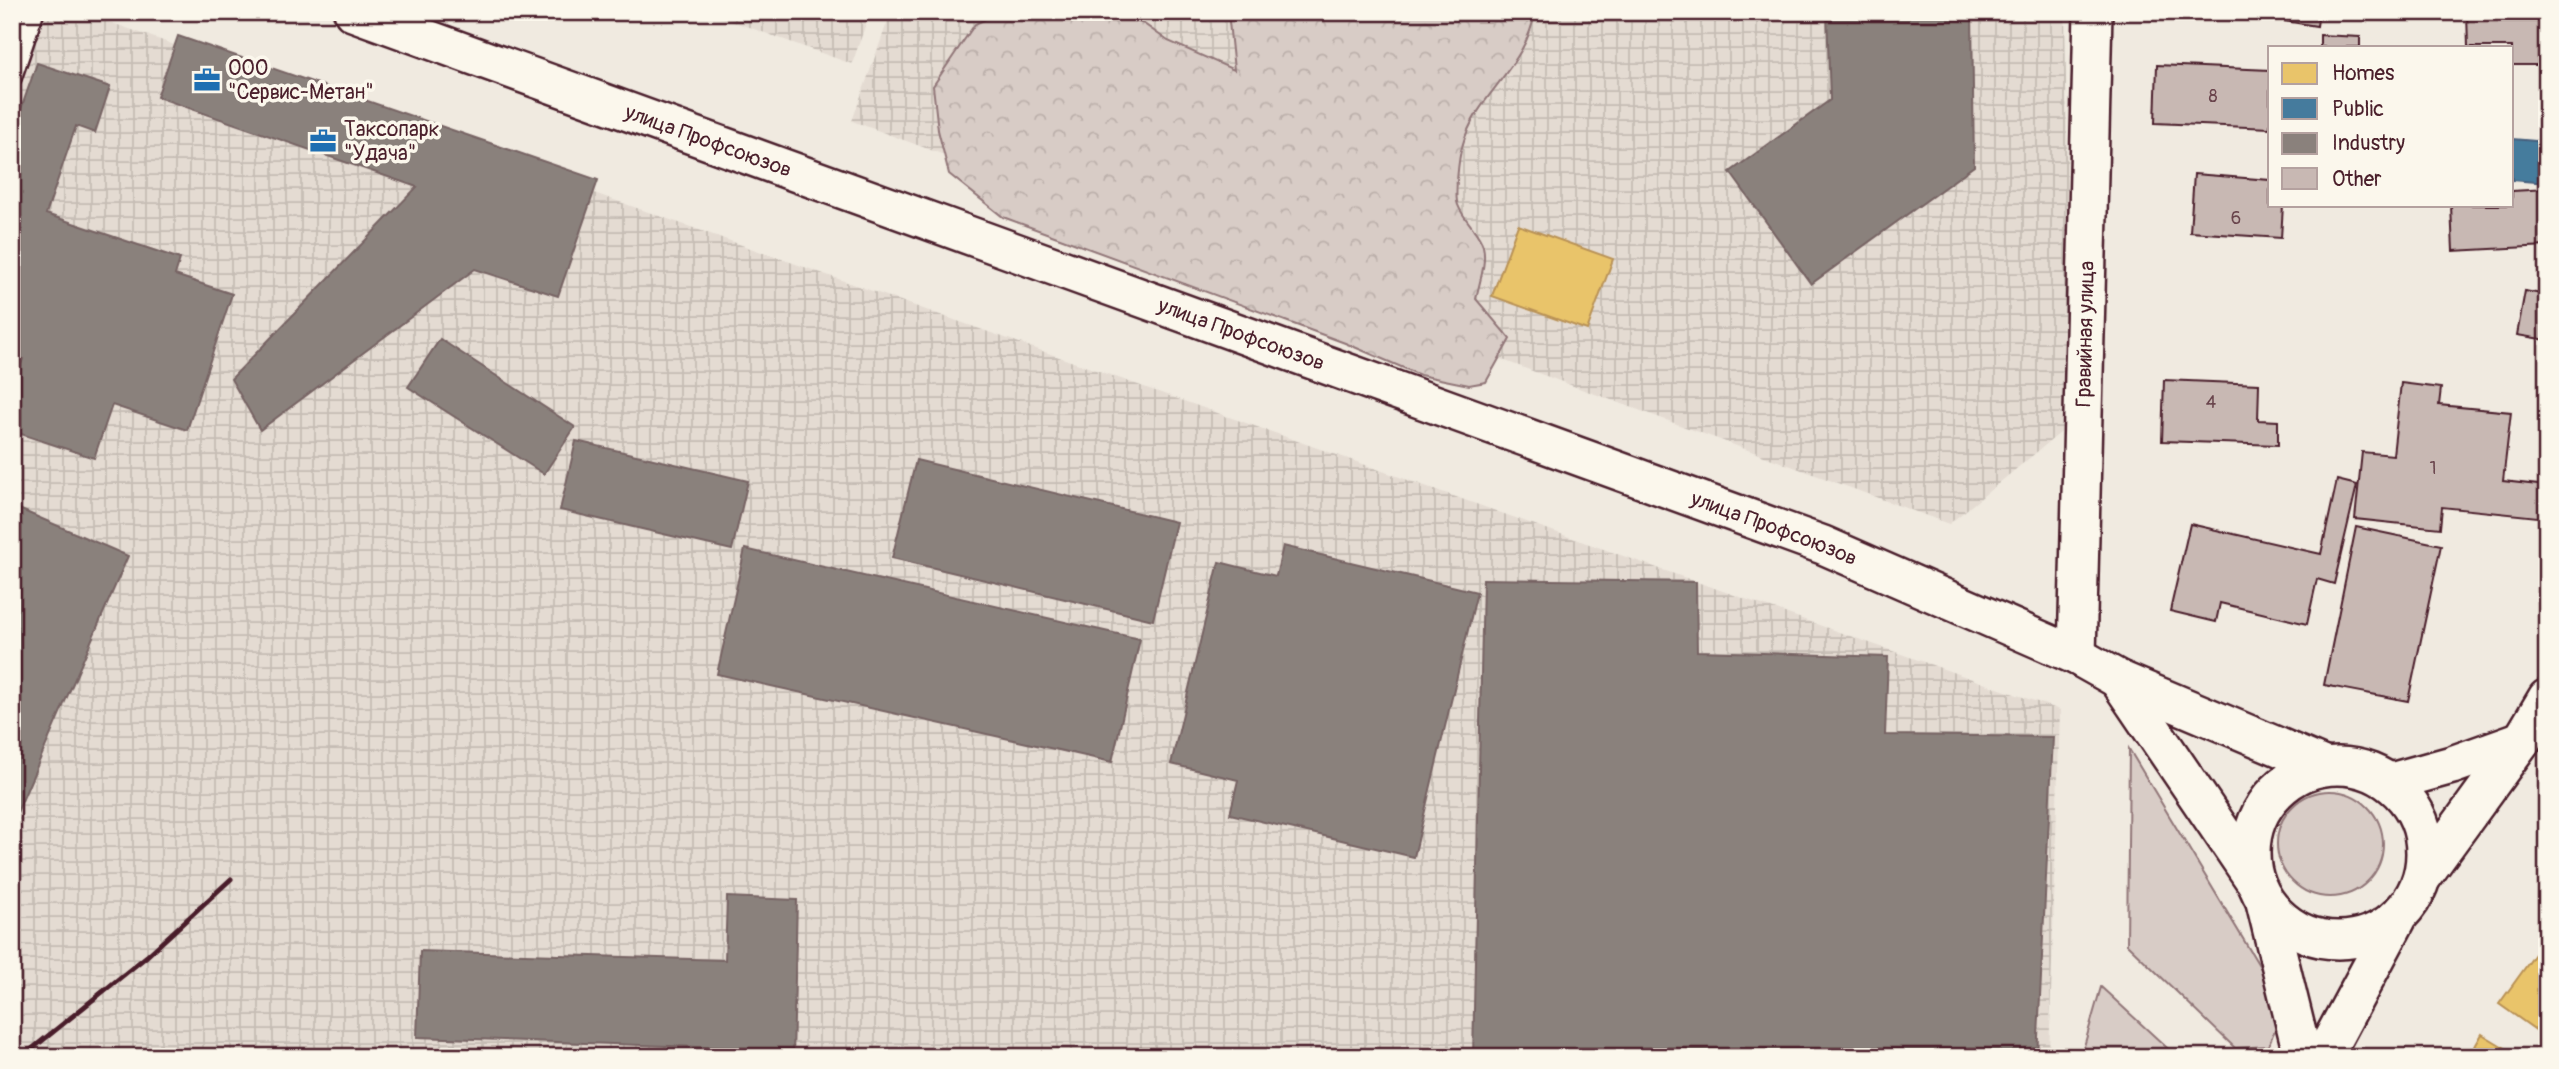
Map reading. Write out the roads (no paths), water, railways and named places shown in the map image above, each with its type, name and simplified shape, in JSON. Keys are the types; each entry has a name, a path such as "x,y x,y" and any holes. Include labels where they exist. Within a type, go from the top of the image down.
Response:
{"street":[{"name":"улица Профсоюзов","path":"354,12 1823,545 2077,656 2118,679 2323,766"},
{"name":"Гравийная улица","path":"2077,656 2093,12"},
{"name":"улица Профсоюзов","path":"2118,679 2259,891"},
{"path":"2323,1057 2397,919 2413,899 2423,876 2532,739 2547,698"},
{"path":"2391,782 2532,739"},
{"path":"2303,1057 2249,855 2252,830 2263,807 2279,788 2300,774 2323,766 2349,766 2391,782 2411,804 2422,827 2426,851 2423,876"},
{"path":"2259,891 2281,920 2302,934 2327,940 2352,940 2376,932 2397,919"}],"lane":[{"path":"12,77 34,12"}],"railway":[{"path":"22,1057 147,956 231,879"}],"place":[{"name":"ООО \"Сервис-Метан\"","path":"207,80"},
{"name":"Таксопарк \"Удача\"","path":"323,141"}]}
